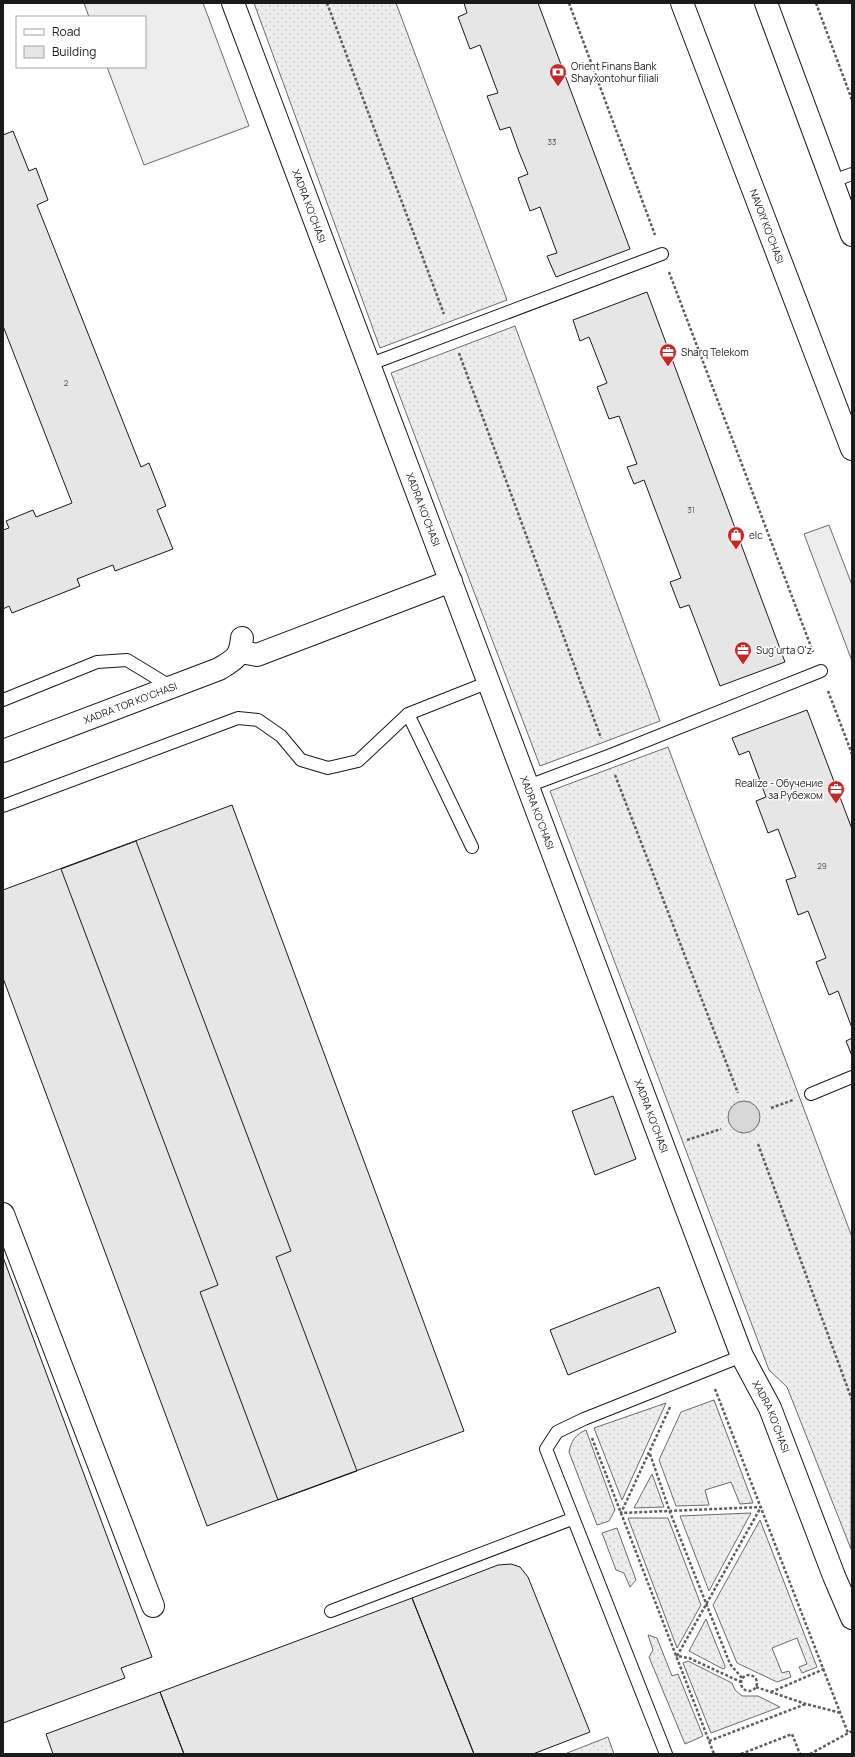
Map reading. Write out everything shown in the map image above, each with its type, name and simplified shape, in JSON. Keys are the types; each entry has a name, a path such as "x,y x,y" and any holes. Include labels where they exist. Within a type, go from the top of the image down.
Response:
{"street":[{"name":"XADRA KO'CHASI","path":"233,3 742,1356 770,1408 852,1618"},
{"name":"NAVOIY KO'CHASI","path":"682,3 852,449"},
{"path":"766,3 842,178 852,235"},
{"name":"XADRA TOR KO'CHASI","path":"3,751 173,688 219,669 232,661 242,645 258,655 451,581"},
{"path":"3,1214 153,1606"}],"lane":[{"path":"368,365 662,254"},
{"path":"3,700 97,662 126,660 173,688"},
{"path":"528,786 608,756 821,671"},
{"path":"3,806 238,718 258,720 281,736 302,760 328,768 358,761 408,714 489,682"},
{"path":"408,714 472,847"},
{"path":"811,1094 852,1077"},
{"path":"666,1754 572,1519 546,1449 557,1432 584,1419 742,1356"},
{"path":"331,1611 572,1519"}],"path":[{"path":"327,3 452,333 608,756 738,1093"},
{"path":"569,3 662,254 852,754"},
{"path":"816,3 852,100"},
{"path":"663,1148 721,1128"},
{"path":"758,1144 852,1400"},
{"path":"708,1369 848,1733"},
{"path":"621,1513 650,1453 682,1379"},
{"path":"584,1419 714,1754"},
{"path":"650,1453 670,1512 730,1664 742,1678"},
{"path":"621,1513 761,1507"},
{"path":"677,1656 761,1507"},
{"path":"677,1656 689,1658 741,1682"},
{"path":"771,1692 824,1669"},
{"path":"756,1687 756,1678 752,1675 746,1675 742,1678 742,1687 746,1690 751,1690 756,1687 806,1704 841,1713"},
{"path":"709,1741 806,1704"},
{"path":"810,1754 852,1731"},
{"path":"741,1754 792,1734 800,1754"}],"shaded area":[{"path":"84,3 203,3 249,126 144,165 107,68 146,68 146,16 89,16"},
{"path":"254,3 396,3 507,300 380,348"},
{"path":"515,326 660,721 540,766 391,373"},
{"path":"829,525 852,585 852,661 804,534"},
{"path":"668,747 852,1237 851,1549 787,1387 769,1370 550,791"},
{"path":"747,1101 753,1103 758,1108 760,1117 758,1126 753,1131 741,1133 735,1131 730,1126 728,1114 730,1108 735,1103"},
{"path":"714,1400 753,1503 740,1504 731,1482 705,1490 709,1505 676,1506 659,1460 681,1412"},
{"path":"666,1403 622,1500 594,1428"},
{"path":"586,1430 615,1510 609,1521 597,1525 569,1452 574,1438"},
{"path":"652,1474 664,1507 634,1508"},
{"path":"751,1513 709,1591 680,1516"},
{"path":"628,1518 668,1518 701,1605 677,1648"},
{"path":"760,1520 817,1667 802,1673 799,1667 807,1664 797,1638 772,1648 782,1673 789,1671 791,1677 777,1682 737,1663 713,1605"},
{"path":"617,1528 636,1580 630,1587 624,1573 616,1570 602,1533"},
{"path":"706,1619 725,1666 723,1669 689,1651"},
{"path":"648,1635 657,1638 672,1676 678,1674 703,1736 685,1744 649,1657 653,1650"},
{"path":"688,1661 732,1683 735,1690 742,1696 758,1696 780,1707 711,1733 683,1663"},
{"path":"608,1737 614,1754 567,1754 567,1753"}],"building":[{"path":"464,3 538,3 630,249 556,277 547,256 557,253 540,207 530,211 518,178 528,174 510,127 500,130 487,96 498,93 480,45 470,49 458,17 467,13"},
{"path":"13,131 29,171 36,168 48,200 37,205 141,467 149,463 166,506 157,510 173,549 115,571 113,565 77,579 80,586 12,613 9,606 3,609 3,530 9,528 6,521 33,510 36,517 72,503 3,326 3,135"},
{"path":"647,292 785,662 720,686 689,605 680,608 670,582 681,578 644,480 634,484 627,467 637,464 619,416 609,419 597,387 607,383 589,337 580,341 573,320"},
{"path":"807,710 852,829 852,1028 838,991 829,995 816,962 826,958 808,911 798,915 786,880 796,877 778,829 768,833 756,801 766,797 749,751 739,755 732,738"},
{"path":"232,805 464,1431 207,1526 3,978 3,890"},
{"path":"136,841 291,1251 276,1257 357,1471 278,1500 200,1292 218,1285 61,869"},
{"path":"852,1038 852,1056 846,1041"},
{"path":"613,1096 636,1159 595,1175 572,1111"},
{"path":"3,1257 152,1657 121,1668 125,1678 3,1723"},
{"path":"659,1287 676,1332 568,1375 550,1330"},
{"path":"511,1564 520,1567 528,1577 590,1732 533,1754 474,1754 412,1598 498,1565"},
{"path":"412,1598 474,1754 184,1754 160,1692"},
{"path":"160,1692 184,1754 53,1754 46,1734"}],"place":[{"name":"Orient Finans Bank Shayxontohur filiali","path":"558,87"},
{"name":"Sharq Telekom","path":"668,367"},
{"name":"elc","path":"736,550"},
{"name":"Sug'urta O'z","path":"743,665"},
{"name":"Realize - Обучение за Рубежом","path":"836,804"}]}
